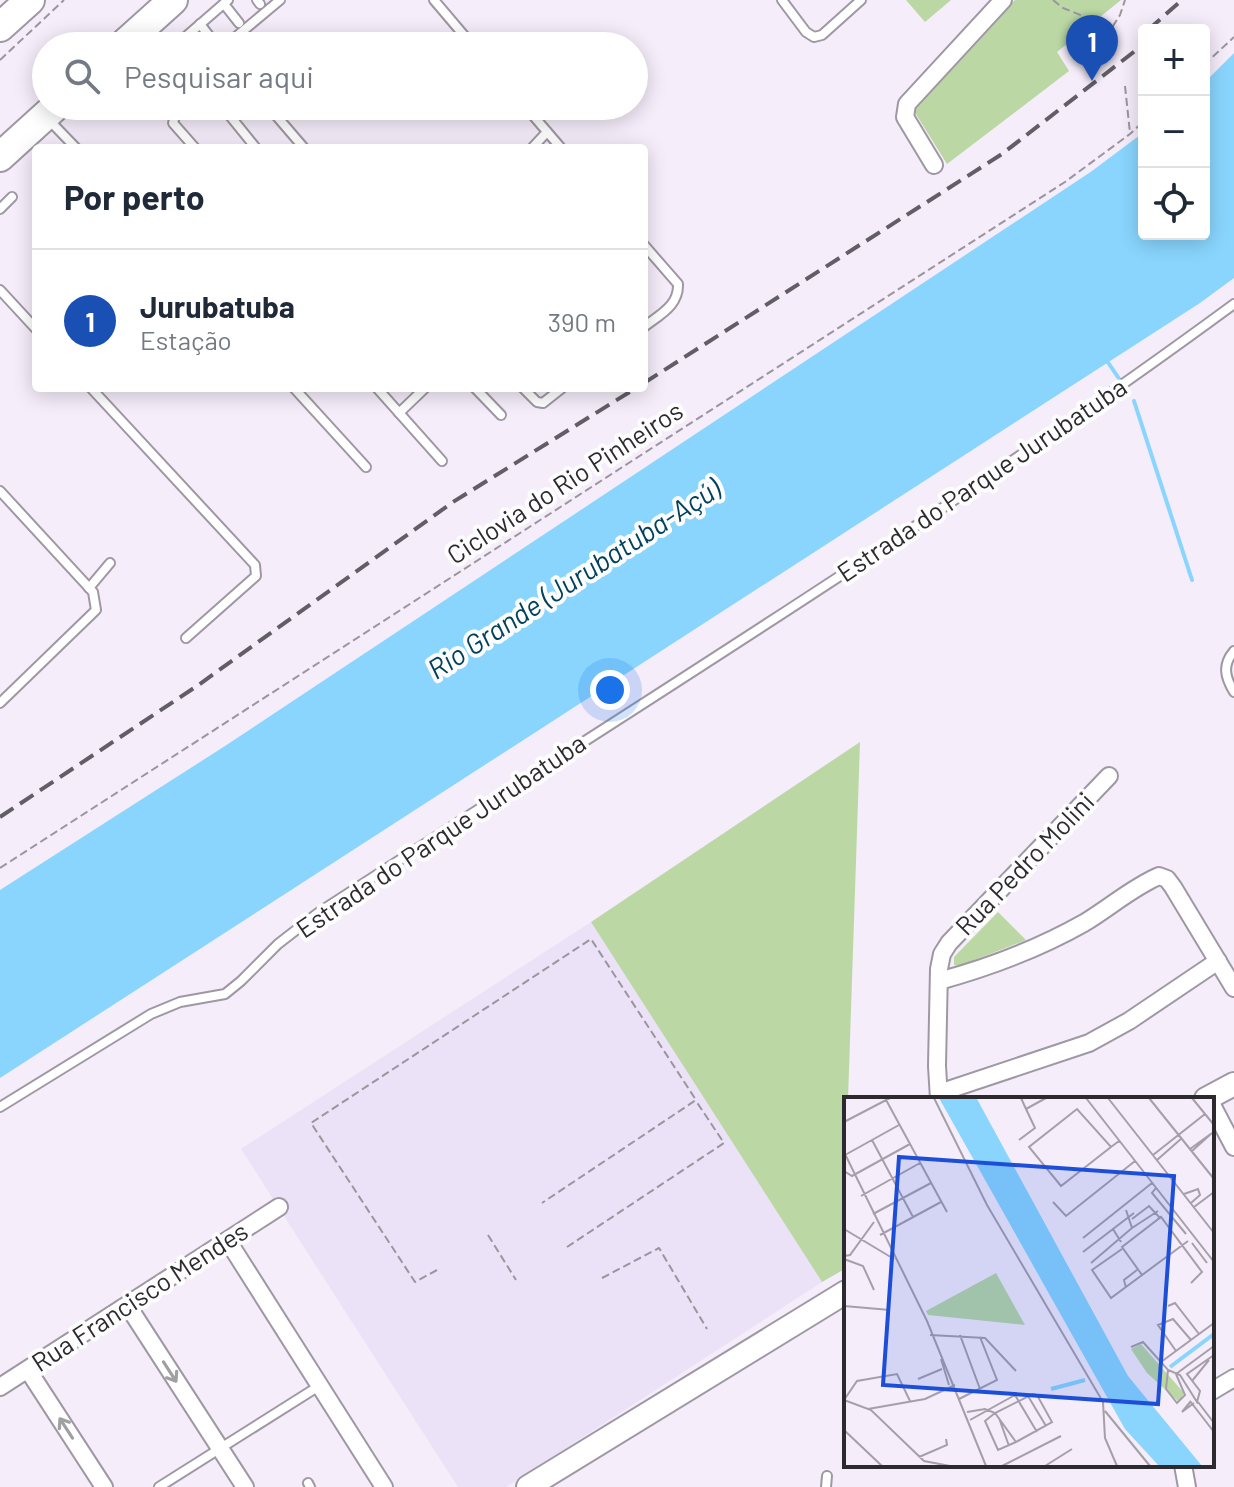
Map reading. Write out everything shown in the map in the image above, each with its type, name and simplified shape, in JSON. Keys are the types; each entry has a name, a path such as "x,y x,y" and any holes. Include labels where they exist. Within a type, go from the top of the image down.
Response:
{"highway":[{"path":"0,27 30,0"},
{"path":"126,32 158,0"},
{"path":"138,32 173,0"},
{"path":"0,157 40,120"}],"main road":[{"path":"1214,1107 1234,1084"},
{"path":"1214,1108 1234,1097"},
{"path":"628,1434 844,1293"},
{"path":"528,1487 548,1483 844,1309"}],"street":[{"path":"934,165 905,117 907,104 1003,0"},
{"name":"Rua Pedro Molini","path":"939,981 942,954 949,943 1109,776"},
{"path":"1218,961 1129,1021 1098,1038 939,1096 939,981 982,969 1033,949 1083,924 1155,877 1162,877 1173,887 1218,961 1234,988"},
{"path":"1214,1112 1234,1147"},
{"name":"Rua Francisco Mendes","path":"0,1387 279,1207"},
{"path":"228,1241 384,1487"},
{"path":"128,1306 245,1487"},
{"path":"28,1370 104,1487"},
{"path":"1214,1390 1234,1378"},
{"path":"1183,1467 1187,1487"}],"lane":[{"path":"242,32 280,0"},
{"path":"434,0 461,32"},
{"path":"782,0 806,32 814,37 822,35 854,2"},
{"path":"191,32 226,2 239,23"},
{"path":"200,24 206,32"},
{"path":"56,120 73,144"},
{"path":"174,120 173,123 191,144"},
{"path":"233,120 253,144"},
{"path":"280,120 301,144"},
{"path":"537,120 558,144"},
{"path":"536,144 547,132"},
{"path":"0,209 12,197"},
{"path":"648,250 678,284 679,292 669,308 648,324"},
{"path":"0,290 32,325"},
{"name":"Estrada do Parque Jurubatuba","path":"0,1107 151,1014 180,1002 225,994 278,944 318,913 858,564 1117,390 1234,304"},
{"path":"95,392 255,565 256,576 186,638"},
{"path":"298,392 366,467"},
{"path":"381,392 442,461"},
{"path":"399,413 421,392"},
{"path":"479,392 501,415"},
{"path":"527,392 537,402 543,403 557,392"},
{"path":"0,491 89,588 96,601 96,610 0,703"},
{"path":"89,588 110,563"},
{"path":"1234,651 1226,664 1225,678 1234,692"},
{"path":"159,1487 319,1386"},
{"path":"826,1487 827,1476"}],"path":[{"path":"0,60 64,0"},
{"path":"1053,0 1063,8 1113,28"},
{"path":"1093,57 1113,28 1125,0"},
{"path":"1210,59 1234,37"},
{"path":"1125,86 1130,134"},
{"name":"Ciclovia do Rio Pinheiros","path":"0,868 1065,182 1138,127"},
{"path":"437,1270 415,1282 311,1123 591,939 724,1143 567,1247"},
{"path":"542,1203 696,1100"},
{"path":"488,1235 516,1280"},
{"path":"602,1278 659,1248 707,1329"}],"shaded area":[{"path":"591,922 822,1282 506,1487 458,1487 241,1149"}],"green space":[{"path":"906,0 951,0 925,22"},
{"path":"1015,0 1121,0 1057,52 1069,71 947,164 914,111"},
{"path":"860,742 848,1097 844,1097 843,1270 822,1282 591,922"},
{"path":"998,912 1026,940 959,966 954,965 954,957"}],"water":[{"name":"Rio Grande (Jurubatuba-Açú)","path":"1234,53 1234,278 1200,303 0,1078 0,890 225,746 1092,171 1138,136 1138,240 1210,240 1210,77"}],"waterway":[{"path":"1105,358 1122,383"},
{"path":"1134,401 1192,580"}],"railway":[{"path":"1155,24 1182,0"},
{"path":"648,380 1002,154 1138,49"},
{"path":"0,817 197,686 453,502 630,392"}],"place":[{"name":"Jurubatuba","path":"1092,81"}]}
